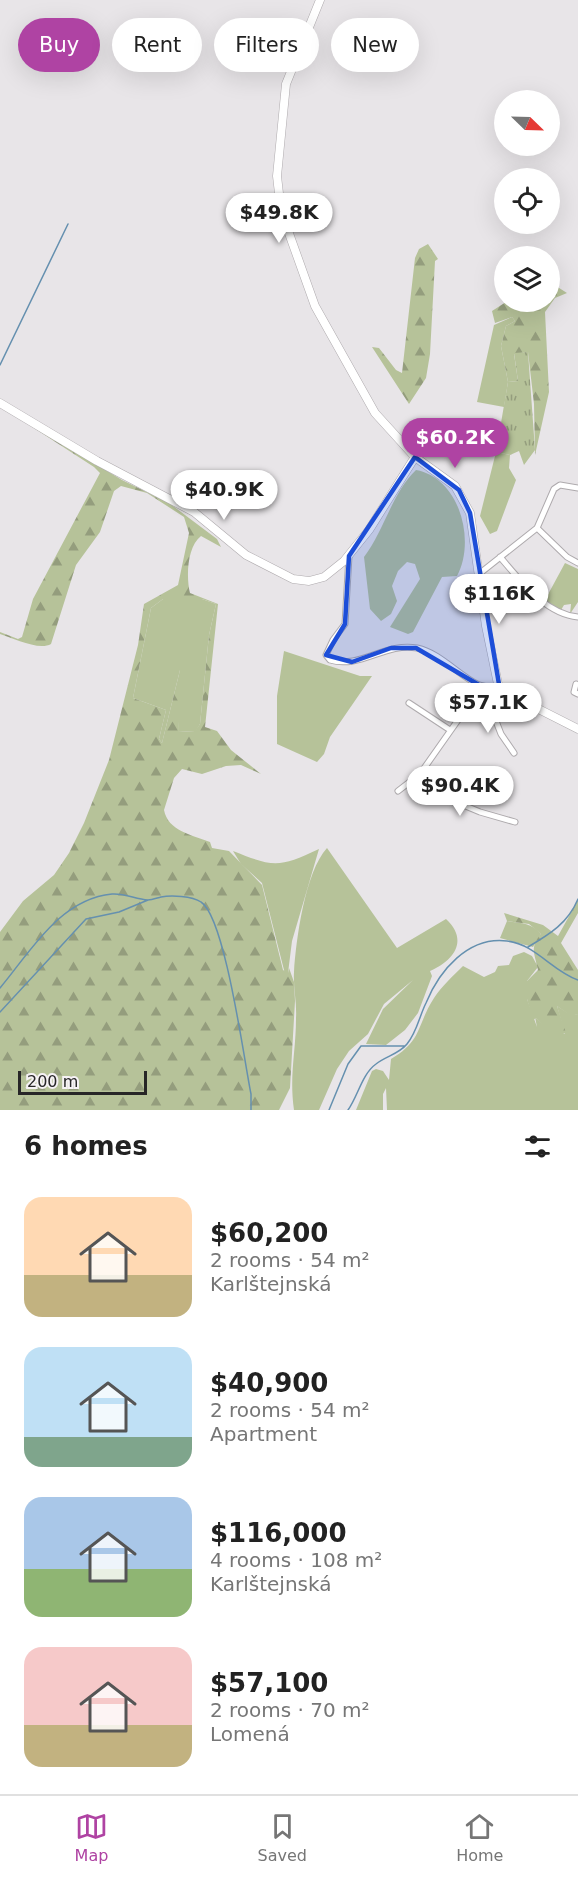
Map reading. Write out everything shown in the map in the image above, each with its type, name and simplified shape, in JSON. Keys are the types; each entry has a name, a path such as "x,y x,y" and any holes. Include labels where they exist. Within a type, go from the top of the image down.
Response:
{"main road":[{"path":"320,0 286,84 277,176 281,211 322,320 375,413 415,457 452,482 468,505 484,613 500,690 578,729"},
{"path":"0,403 97,461 194,512 246,555 285,576 309,581 324,577 349,556 369,530 415,457"}],"street":[{"path":"479,573 537,528 554,489 560,485 578,488"},
{"path":"537,528 567,557 578,563"},
{"path":"349,556 345,624 327,650 326,655 330,660 352,662 391,648 414,648 434,655 478,685 500,690"},
{"path":"500,557 543,601 558,611 578,617"},
{"path":"484,613 507,594"},
{"path":"576,684 574,692 578,694"},
{"path":"478,685 501,734 514,753"},
{"path":"398,791 420,774 470,703 500,690"},
{"path":"408,703 450,730"},
{"path":"415,785 480,812 515,822"}],"highlighted area":[{"path":"415,457 459,490 470,513 500,690 479,685 416,648 391,648 352,662 326,655 345,624 349,556"}],"green space":[{"path":"428,244 438,259 435,261 430,354 426,378 409,404 372,347 379,348 396,370 402,373 415,258 419,249"},
{"path":"560,289 567,293 560,296"},
{"path":"492,311 545,312 549,392 535,455 534,404 528,352 514,354 518,381 508,382 501,346 506,326 515,321 512,317 495,323"},
{"path":"512,317 515,321 506,326 501,346 508,382 504,407 477,402 494,325"},
{"path":"528,352 535,450 524,465 519,451 510,455 496,452 508,382 518,381 514,353"},
{"path":"0,406 122,480 169,503 217,539 221,547 201,536 193,547 189,563 190,593 218,604 205,727 217,731 231,750 261,774 241,765 226,766 202,774 182,769 174,778 164,810 170,823 176,828 210,842 212,848 229,851 262,885 283,970 288,973 289,968 294,982 290,1088 279,1110 0,1110 0,932 23,901 54,875 69,853 84,823 109,760 138,645 144,604 178,585 189,533 184,517 147,493 121,486 114,491 100,532 76,565 51,644 33,645 0,634 0,632 18,639 22,637 33,599 100,473","holes":["163,599 202,599 216,604 209,635 200,724 195,731 178,732 184,670 180,670 162,743 159,739 166,710 133,698 151,608"]},
{"path":"496,452 510,455 509,468 516,480 497,531 490,534 480,516"},
{"path":"416,470 431,475 444,485 453,498 464,529 465,546 457,576 442,577 413,632 408,634 390,627 420,579 415,564 407,562 398,571 392,586 397,601 391,614 381,621 370,609 364,557 394,501"},
{"path":"565,563 578,569 578,602 570,614 571,604 564,605 561,610 545,600"},
{"path":"163,599 202,599 216,604 209,635 200,724 196,731 178,732 180,670 162,743 159,739 166,710 133,698 151,608"},
{"path":"284,651 360,676 372,676 330,737 324,754 317,762 277,744 277,696"},
{"path":"327,848 397,948 446,919 457,935 457,942 452,956 430,971 432,976 418,1013 405,1030 386,1045 366,1044 383,1009 413,980 384,1004 368,1034 349,1051 337,1069 319,1110 294,1110 292,1074 296,1030 294,978 297,942 307,889 319,859"},
{"path":"319,849 292,941 288,973 285,974 262,883 241,864 233,851 258,860 276,863 294,860"},
{"path":"578,900 578,913 561,943 578,970 578,1014 571,1016 557,1006 566,1033 554,1036 536,1018 533,1020 527,999 527,981 538,970 534,947 541,934 529,924 507,921 504,913 543,925 558,936"},
{"path":"507,921 526,924 538,930 541,934 533,947 500,938"},
{"path":"524,952 532,956 538,967 527,981 527,999 537,1027 535,1017 544,1025 565,1034 557,1006 571,1015 578,1014 578,1110 387,1110 386,1088 383,1094 383,1110 356,1110 372,1071 376,1069 383,1071 389,1080 391,1059 414,1039 434,998 463,966 484,977 495,972 498,966 509,965 513,956"}],"waterway":[{"path":"0,365 68,224"},
{"path":"0,988 48,929 62,916 94,898 117,894 148,900 170,896 197,900 210,913 226,960 251,1094 251,1110"},
{"path":"528,947 564,921 578,899"},
{"path":"0,1012 86,919 119,912 148,900"},
{"path":"348,1110 371,1068 407,1044 439,979 447,968 468,950 493,941 517,943 578,980"},
{"path":"329,1110 348,1064 361,1046 405,1046"}]}
